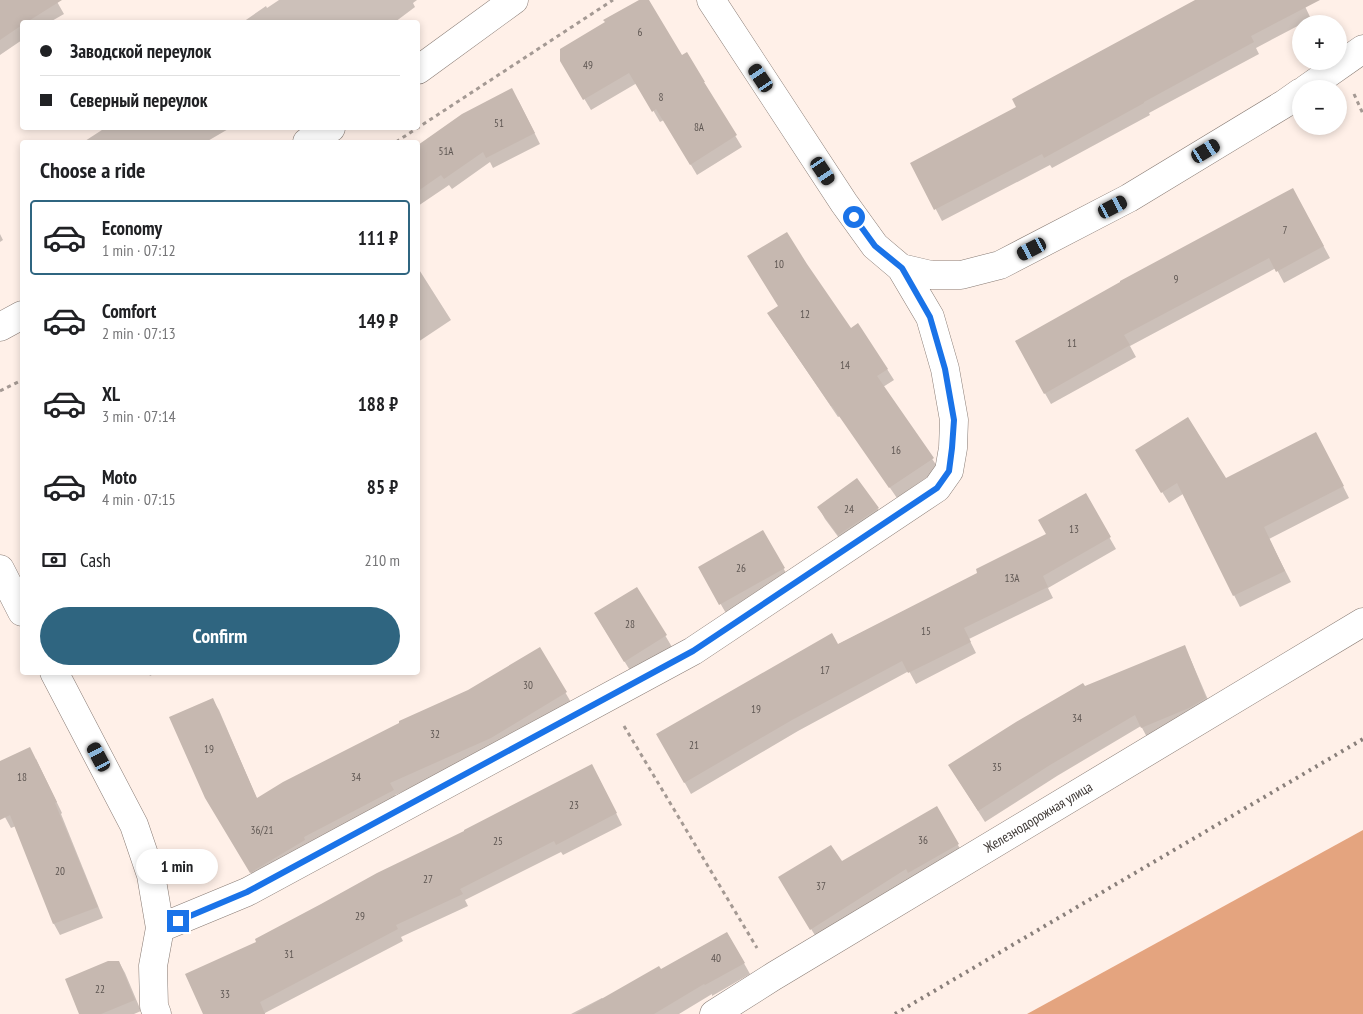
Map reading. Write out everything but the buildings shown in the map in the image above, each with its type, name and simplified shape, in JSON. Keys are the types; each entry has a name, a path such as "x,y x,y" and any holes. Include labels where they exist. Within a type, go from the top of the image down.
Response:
{"street":[{"path":"420,69 514,0"},
{"path":"160,928 247,892 693,651 937,488 949,471 954,420 945,369 930,317 902,268 875,246 844,202 711,0"},
{"path":"1319,80 1363,50"},
{"path":"902,268 931,275 961,275 1000,265 1129,198 1292,98"},
{"path":"310,140 328,130"},
{"path":"0,327 20,316"},
{"path":"0,570 20,608"},
{"name":"Железнодорожная улица","path":"714,1014 774,976 1363,622"},
{"path":"56,675 134,825 151,875 160,928 153,966 154,1006 157,1014"}],"path":[{"path":"420,126 613,0"},
{"path":"399,140 414,130"},
{"path":"0,391 20,381"},
{"path":"606,697 774,976"}],"shaded area":[{"path":"1363,830 1363,1014 1027,1014"}],"railway":[{"path":"895,1014 1363,739"}],"route":[{"path":"178,921 247,892 693,651 937,488 949,471 954,420 945,369 930,317 902,268 875,246 854,217"}]}
